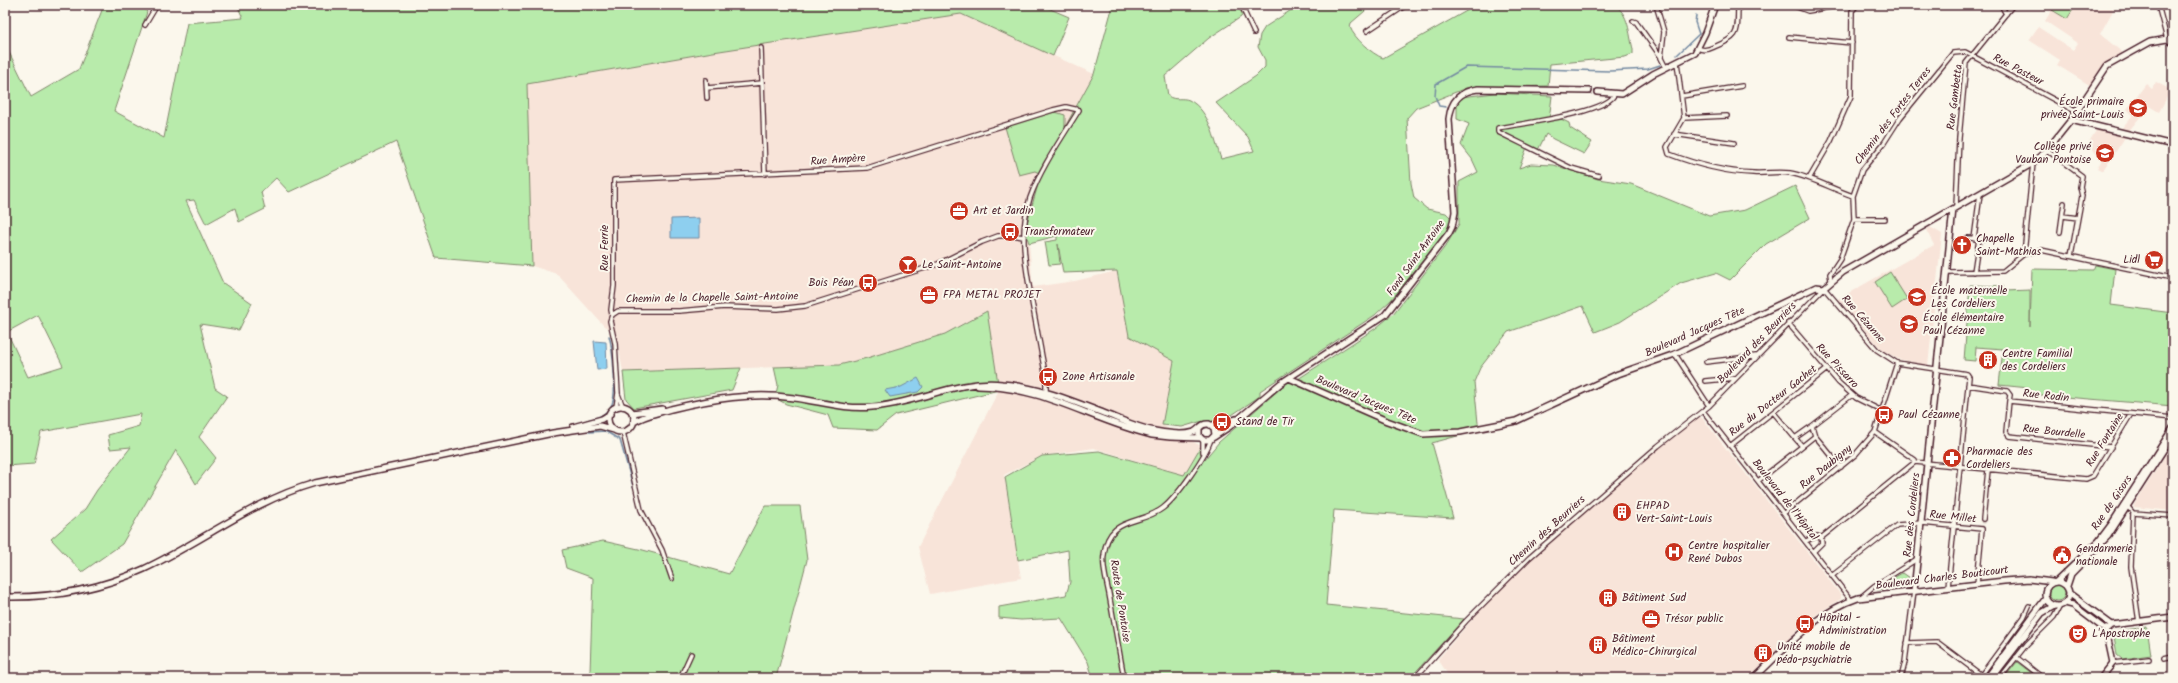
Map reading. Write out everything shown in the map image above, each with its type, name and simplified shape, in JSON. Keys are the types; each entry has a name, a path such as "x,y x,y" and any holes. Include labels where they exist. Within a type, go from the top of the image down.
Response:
{"main road":[{"path":"1698,48 1715,5"},
{"path":"1824,288 1832,280 2033,163 2047,150 2071,120 2107,66 2150,42 2167,39 2173,43"},
{"name":"Fond Saint-Antoine","path":"1242,415 1289,378 1377,322 1389,311 1452,227 1455,209 1449,119 1451,107 1458,96 1465,92 1478,89 1615,93 1631,88 1677,62 1693,55 1698,48"},
{"path":"2071,120 2173,146"},
{"name":"Rue des Cordeliers","path":"1914,591 1955,208"},
{"name":"Boulevard Jacques Tête","path":"1289,378 1387,421 1429,435 1460,432 1516,421 1618,374 1675,354 1816,287 1824,288"},
{"path":"553,433 602,419 616,408 623,407 632,413 736,396 759,395 870,408 897,403 961,386 987,384 1045,394 1152,431 1184,433 1199,429 1205,423 1212,426 1226,423 1242,415"},
{"path":"1045,394 1144,433 1170,438 1213,438 1229,427 1242,415"},
{"path":"5,596 36,597 72,592 129,575 160,561 260,504 302,487 553,433 600,426 623,432 630,429 634,422 642,417 687,405"},
{"path":"610,413 609,423 614,430"},
{"path":"632,413 634,422"},
{"path":"1212,426 1215,432 1213,438"},
{"name":"Rue de Gisors","path":"2055,581 2105,534 2173,428"},
{"path":"1199,429 1202,439"},
{"name":"Rue de Gisors","path":"2067,586 2071,574 2108,536 2173,435"},
{"name":"Boulevard Charles Bouticourt","path":"1754,678 1811,625 1825,614 1851,600 1914,591 2029,579 2055,581"},
{"path":"2035,580 2045,591 2046,598 2054,606"},
{"path":"2045,591 2055,581 2067,586 2070,594 2112,625"},
{"path":"2062,605 2070,594"},
{"path":"1987,678 2032,620 2046,598"},
{"path":"1992,678 2042,613 2054,606 2062,605 2073,605 2106,630 2113,663 2101,678"},
{"path":"2106,630 2112,625 2173,616"}],"street":[{"path":"145,25 156,5"},
{"path":"1241,5 1254,33"},
{"path":"1367,31 1406,5"},
{"path":"1656,5 1664,32 1661,58"},
{"path":"1698,48 1709,49 1733,38 1736,31 1738,5"},
{"path":"1792,5 1808,11 1842,5"},
{"path":"1810,177 1831,141 1851,96 1852,11 1857,5"},
{"path":"2001,5 2006,14"},
{"name":"Rue Gambetta","path":"1955,208 1966,62 2013,5"},
{"path":"2158,5 2167,39"},
{"path":"1633,21 1636,22 1661,58 1664,69"},
{"path":"1789,37 1852,43"},
{"path":"761,48 765,174"},
{"name":"Chemin des Fortes Terres","path":"1832,280 1830,274 1840,259 1854,219 1853,196 1862,170 1884,143 1900,118 1953,52 1964,52 1972,56"},
{"name":"Rue Pasteur","path":"1972,56 2077,112"},
{"path":"1677,62 1684,118 1667,147 1667,152 1689,161 1754,174 1778,171 1810,177 1829,188 1853,196"},
{"path":"706,80 707,98"},
{"path":"707,88 762,83"},
{"path":"1682,96 1742,86"},
{"path":"1599,176 1571,168 1498,132 1498,128 1590,111 1613,98 1615,93"},
{"name":"Rue Ampère","path":"614,180 867,168 1060,108 1079,110 1041,174 1026,212 1023,237"},
{"path":"1684,118 1727,116"},
{"path":"1674,134 1734,143"},
{"path":"2047,150 2082,176 2080,187 2082,196 2071,256"},
{"path":"2024,254 2033,163"},
{"name":"Rue Ferrie","path":"612,315 611,310 614,286 614,180"},
{"path":"1974,239 1980,194"},
{"path":"2060,232 2064,203"},
{"path":"2062,216 2078,218"},
{"path":"1854,219 1885,219"},
{"name":"Chemin de la Chapelle Saint-Antoine","path":"616,408 618,393 615,343 610,323 612,315 618,311 679,310 725,307 778,308 805,306 938,264 982,242 998,236 1012,235 1023,237"},
{"path":"1023,237 1026,269 1047,383 1045,394"},
{"path":"1967,238 1986,239"},
{"path":"1974,272 1979,239"},
{"path":"1948,272 2003,271 2024,254 2040,250 2173,278"},
{"name":"Rue Cézanne","path":"1824,288 1877,350 1897,363 1937,370"},
{"name":"Boulevard des Beurriers","path":"1703,411 1710,406 1756,356 1824,288"},
{"name":"Rue Pissarro","path":"1788,323 1826,370 1852,395 1882,411"},
{"path":"1675,354 1710,406"},
{"path":"1706,362 1756,356"},
{"name":"Rue Daubigny","path":"1784,513 1862,449 1875,432 1897,363"},
{"name":"Rue du Docteur Gachet","path":"1730,446 1774,413 1826,370"},
{"path":"1937,370 1967,374 1968,385 1948,587"},
{"path":"1705,381 1735,378"},
{"name":"Rue Rodin","path":"1968,385 2007,390 2010,395 2009,401 2173,418"},
{"name":"Chemin de la Chapelle Saint-Antoine","path":"618,393 623,407"},
{"path":"1795,438 1852,395"},
{"name":"Rue Bourdelle","path":"2009,401 2006,432 2009,436 2111,446"},
{"name":"Boulevard de l'Hôpital","path":"1703,411 1833,575 1851,600"},
{"name":"Chemin des Beurriers","path":"1416,678 1466,621 1529,558 1658,446 1703,411"},
{"path":"1774,413 1802,446"},
{"name":"Rue Fontaine","path":"1915,462 1960,468 2086,480 2093,476 2131,414"},
{"path":"1812,426 1815,436 1841,467"},
{"path":"623,432 641,510 662,550 672,580"},
{"path":"1821,538 1915,462 1916,460 1875,432"},
{"path":"1758,481 1815,436"},
{"name":"Route de Pontoise","path":"1124,678 1104,564 1108,541 1114,531 1123,524 1156,513 1166,506 1180,489 1213,438"},
{"path":"1202,439 1203,455"},
{"path":"1983,519 1988,470"},
{"path":"2128,507 2133,513 2131,567 2139,622"},
{"path":"2133,513 2173,516"},
{"name":"Rue Millet","path":"1833,575 1897,525 1922,524 1982,530 1977,584"},
{"path":"1806,542 1817,536 1821,538"},
{"path":"1814,551 1822,543 1821,538"},
{"path":"1861,598 1874,586 1917,559"},
{"path":"1901,678 1905,662 1914,591"},
{"path":"2000,678 2027,644 2054,617 2062,605"},
{"path":"1907,643 1937,642 1980,676 2024,617 2029,606"},
{"path":"2024,617 2032,620"},
{"path":"680,678 692,654"},
{"path":"2164,658 2173,656"},
{"path":"2016,657 2043,678"},
{"path":"2113,663 2148,659"}],"shaded area":[{"path":"2055,5 2116,5 2100,34 2123,53 2106,63 2091,86 2057,65 2060,60 2029,40 2038,27 2073,50 2078,43 2045,21"},
{"path":"961,14 1094,74 1041,174 1025,229 1029,243 1033,287 1075,281 1117,271 1129,336 1174,361 1162,425 1201,446 1184,475 1094,448 1041,456 1004,475 1021,578 930,594 918,547 999,390 987,311 945,334 839,365 623,372 616,333 604,326 557,274 532,266 526,84 713,52"},
{"name":"École primaire privée Saint-Louis","path":"2156,82 2171,90 2159,112 2149,106 2128,132 2120,130 2133,115 2127,109 2146,84 2152,89"},
{"name":"Collège privé Vauban Pontoise","path":"2097,129 2126,136 2103,171 2097,168 2102,160 2087,145"},
{"path":"1930,227 1942,234 1928,366 1898,359 1881,349 1838,299 1934,245 1926,230"},
{"name":"Centre hospitalier René Dubos","path":"1698,417 1702,418 1841,595 1841,599 1808,620 1748,678 1450,678 1438,659 1490,599 1523,566 1637,466"},
{"path":"2173,443 2173,511 2134,507 2134,505"}],"green space":[{"path":"104,5 142,5 147,12 114,111 164,138 187,23 243,18 237,5 1041,5 1069,17 1053,56 961,14 713,52 527,84 532,266 436,258 396,142 289,192 276,178 261,192 265,209 239,222 235,208 206,224 194,200 186,201 223,283 252,303 239,330 200,324 215,388 227,396 199,437 216,458 196,484 176,450 122,544 82,572 51,539 85,509 97,490 131,447 110,449 108,435 139,426 141,414 41,432 34,464 5,466 5,395 10,391 5,380 5,44 31,97 79,69","holes":["38,315 63,366 28,377 7,332"]},
{"path":"1113,5 1241,5 1245,11 1241,17 1209,38 1165,76 1168,96 1189,100 1202,111 1207,118 1221,159 1254,151 1248,137 1216,103 1256,76 1265,67 1265,60 1258,47 1260,35 1265,27 1299,5 1372,5 1351,23 1350,27 1355,36 1364,45 1383,58 1477,5 1614,5 1626,18 1633,54 1625,57 1550,64 1548,86 1466,88 1416,108 1407,118 1411,183 1414,198 1427,209 1446,213 1452,219 1446,231 1392,299 1375,315 1260,391 1260,396 1223,421 1199,422 1182,427 1162,425 1174,361 1129,336 1117,271 1063,273 1058,244 1060,264 1049,265 1045,242 1057,240 1057,236 1029,243 1025,230 1041,174 1035,171 1019,175 1005,127 1055,112 1065,115 1065,127 1094,74"},
{"path":"2055,5 2076,5 2067,19 2052,10"},
{"path":"1495,93 1552,96 1549,120 1561,119 1569,123 1570,128 1592,142 1584,154 1546,134 1538,150 1528,145 1519,168 1531,164 1554,165 1598,179 1631,184 1709,216 1745,210 1795,186 1810,218 1766,244 1730,280 1716,273 1681,283 1620,322 1595,332 1583,306 1508,332 1480,368 1474,382 1478,423 1483,429 1432,443 1453,518 1334,510 1326,605 1464,619 1410,678 1093,678 1088,662 1061,618 1021,620 999,618 999,607 1066,595 1070,582 1068,550 1018,560 1005,477 1042,456 1099,451 1184,475 1201,446 1201,453 1205,459 1219,442 1290,381 1310,383 1298,379 1376,328 1393,314 1447,244 1459,224 1459,182 1478,172 1472,159 1461,145 1469,124 1457,119 1457,102 1461,97"},
{"path":"2095,265 2115,269 2111,305 2173,313 2173,406 2030,394 2029,388 1999,385 2003,349 1976,347 1975,361 1964,360 1970,285 2003,286 2005,291 2030,290 2030,327 2032,269 2093,270"},
{"path":"1890,272 1907,299 1892,309 1875,282"},
{"path":"987,311 999,390 896,415 877,430 833,428 828,415 786,404 775,398 778,385 774,367 839,365 867,358 945,334"},
{"path":"741,368 732,390 634,408 626,399 623,372"},
{"path":"765,506 800,506 807,560 776,678 584,678 599,675 590,672 593,578 566,568 562,550 603,541 643,550 729,574"},
{"path":"1902,573 1912,580 1909,586 1877,590 1876,588"},
{"path":"2057,585 2063,587 2065,593 2063,599 2057,601 2051,599 2049,593 2051,587"},
{"path":"2147,627 2151,655 2122,659 2117,655 2114,636 2118,631"},
{"path":"2017,662 2038,678 2004,678"}],"water":[{"path":"699,218 699,238 671,238 671,219"},
{"path":"594,341 606,342 607,369 597,370"},
{"path":"918,378 923,387 918,392 890,397 885,390 901,387"}],"waterway":[{"path":"1677,55 1699,34 1695,22 1696,16"},
{"path":"1446,107 1439,106 1435,96 1436,84 1466,67 1610,71 1648,69 1660,65"},
{"path":"587,420 605,413 612,404 614,370 609,336"},
{"path":"589,432 605,431 620,440 633,486"}],"tunnel":[{"path":"1982,529 1983,519"}],"place":[{"name":"École primaire privée Saint-Louis","path":"2138,108"},
{"name":"Collège privé Vauban Pontoise","path":"2105,153"},
{"name":"Art et Jardin","path":"959,211"},
{"name":"Transformateur","path":"1010,232"},
{"name":"Chapelle Saint-Mathias","path":"1962,245"},
{"name":"Lidl","path":"2154,260"},
{"name":"Le Saint-Antoine","path":"908,265"},
{"name":"Bois Péan","path":"868,283"},
{"name":"FPA METAL PROJET","path":"929,295"},
{"name":"École maternelle Les Cordeliers","path":"1917,297"},
{"name":"École élémentaire Paul Cézanne","path":"1909,324"},
{"name":"Centre Familial des Cordeliers","path":"1988,360"},
{"name":"Zone Artisanale","path":"1048,377"},
{"name":"Paul Cézanne","path":"1884,415"},
{"name":"Stand de Tir","path":"1222,422"},
{"name":"Pharmacie des Cordeliers","path":"1952,458"},
{"name":"EHPAD Vert-Saint-Louis","path":"1622,512"},
{"name":"Centre hospitalier René Dubos","path":"1674,552"},
{"name":"Gendarmerie nationale","path":"2062,555"},
{"name":"Bâtiment Sud","path":"1608,598"},
{"name":"Trésor public","path":"1651,619"},
{"name":"Hôpital - Administration","path":"1805,624"},
{"name":"L'Apostrophe","path":"2078,634"},
{"name":"Bâtiment Médico-Chirurgical","path":"1598,645"},
{"name":"Unité mobile de pédo-psychiatrie","path":"1763,653"}]}
